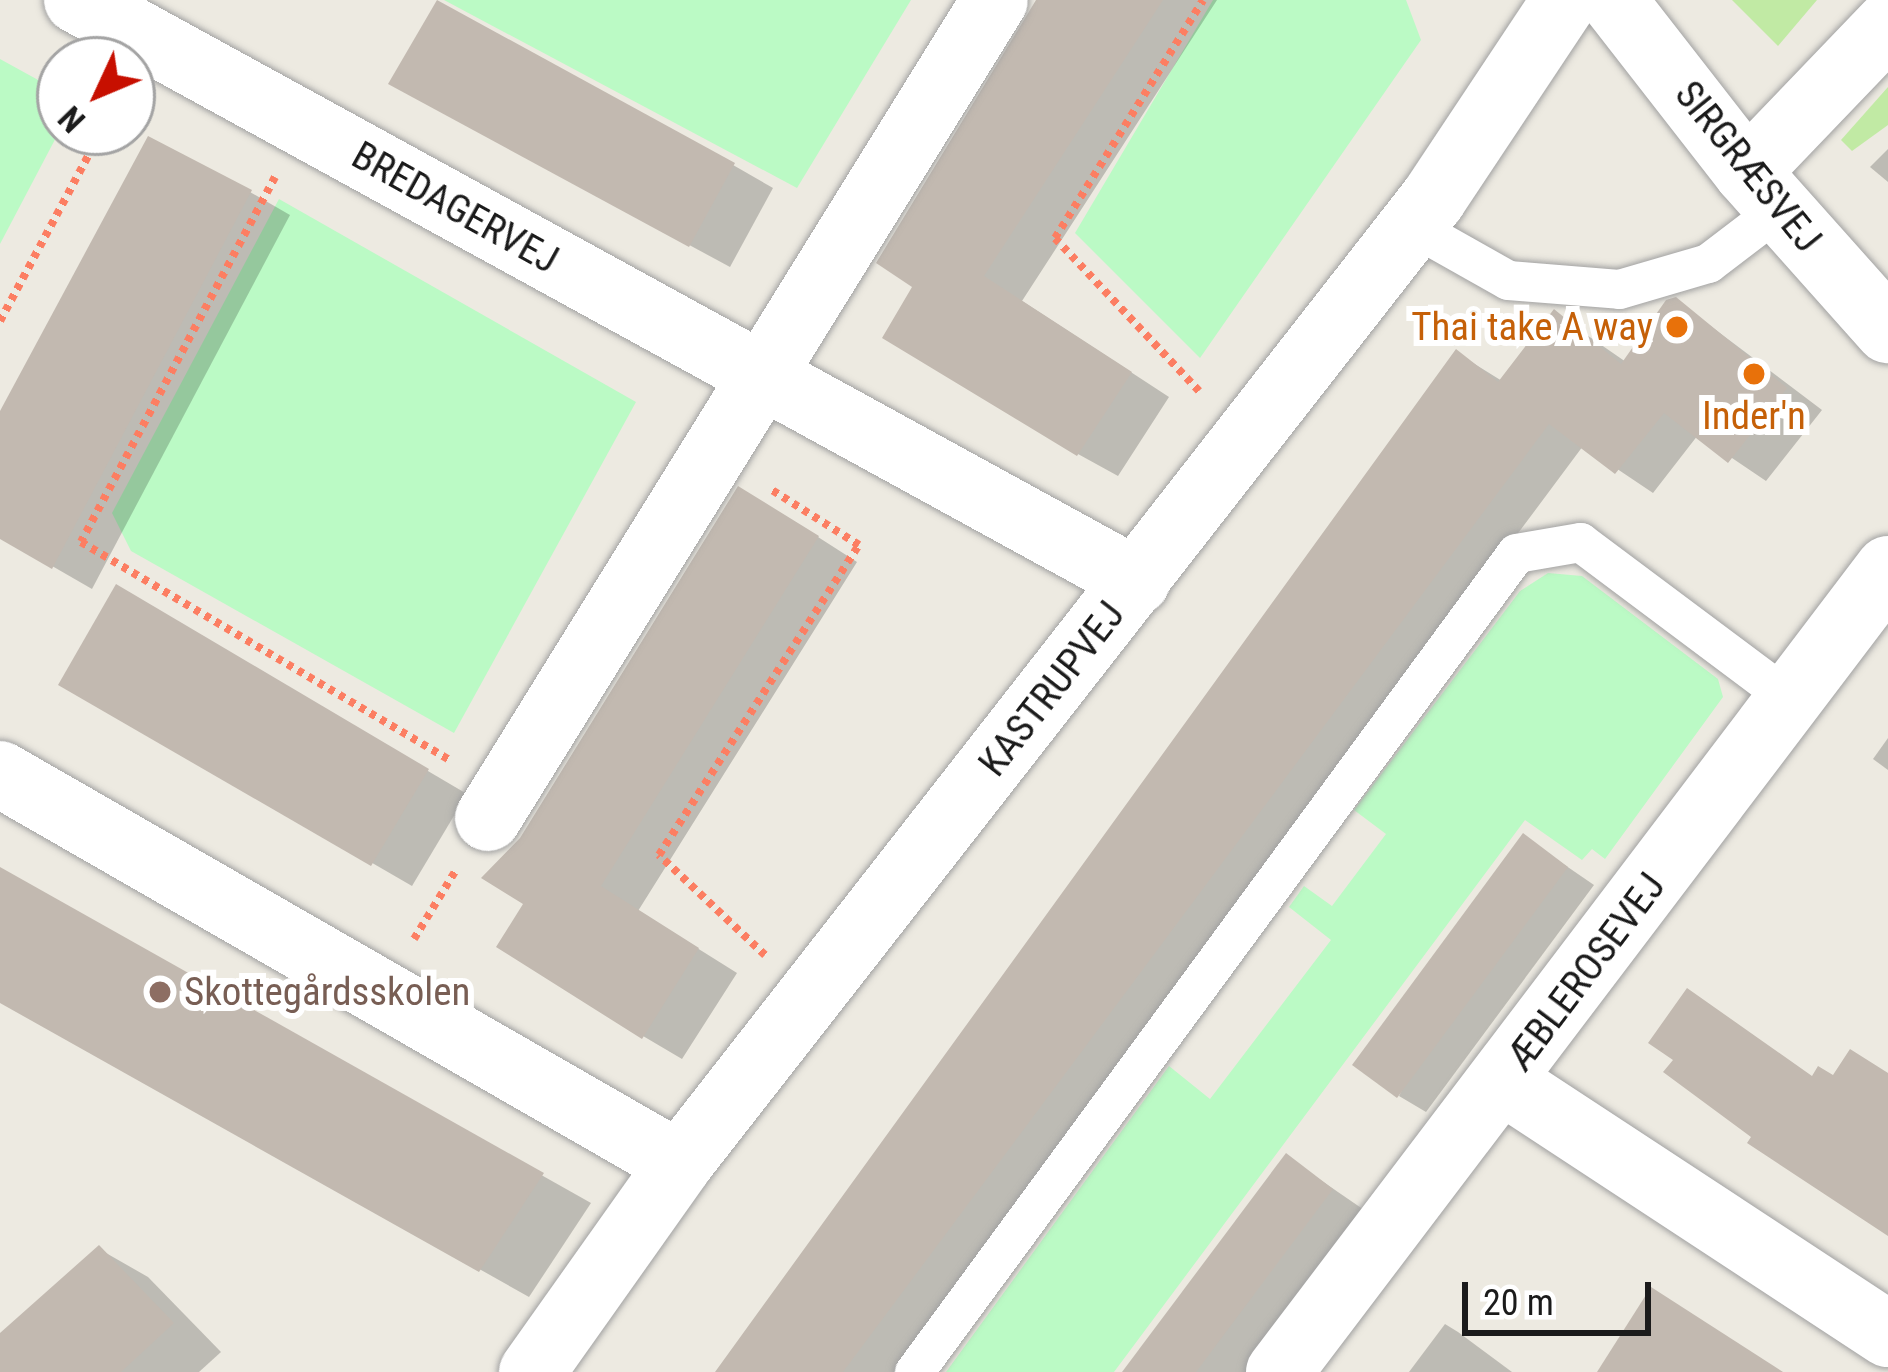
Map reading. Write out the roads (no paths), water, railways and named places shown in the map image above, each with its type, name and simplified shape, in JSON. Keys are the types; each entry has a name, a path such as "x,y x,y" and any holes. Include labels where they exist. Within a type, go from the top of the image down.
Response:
{"street":[{"name":"BREDAGERVEJ","path":"77,0 160,20 303,124 1137,580"},
{"path":"496,805 995,0"},
{"name":"KASTRUPVEJ","path":"532,1372 679,1164 1412,226 1565,0"},
{"name":"SIRGRÆSVEJ","path":"1613,0 1763,190 1888,330"},
{"path":"1763,190 1888,25"},
{"name":"ÆBLEROSEVEJ","path":"1280,1372 1888,569"},
{"path":"0,774 384,988 679,1164"},
{"path":"1504,1082 1888,1334"}],"lane":[{"path":"1412,226 1508,280 1619,289 1708,263 1763,190"},
{"path":"914,1372 1516,553 1580,542 1791,700"}],"place":[{"name":"Thai take A way","path":"1677,327"},
{"name":"Inder'n","path":"1754,374"},
{"name":"Skottegårdsskolen","path":"160,992"}]}
